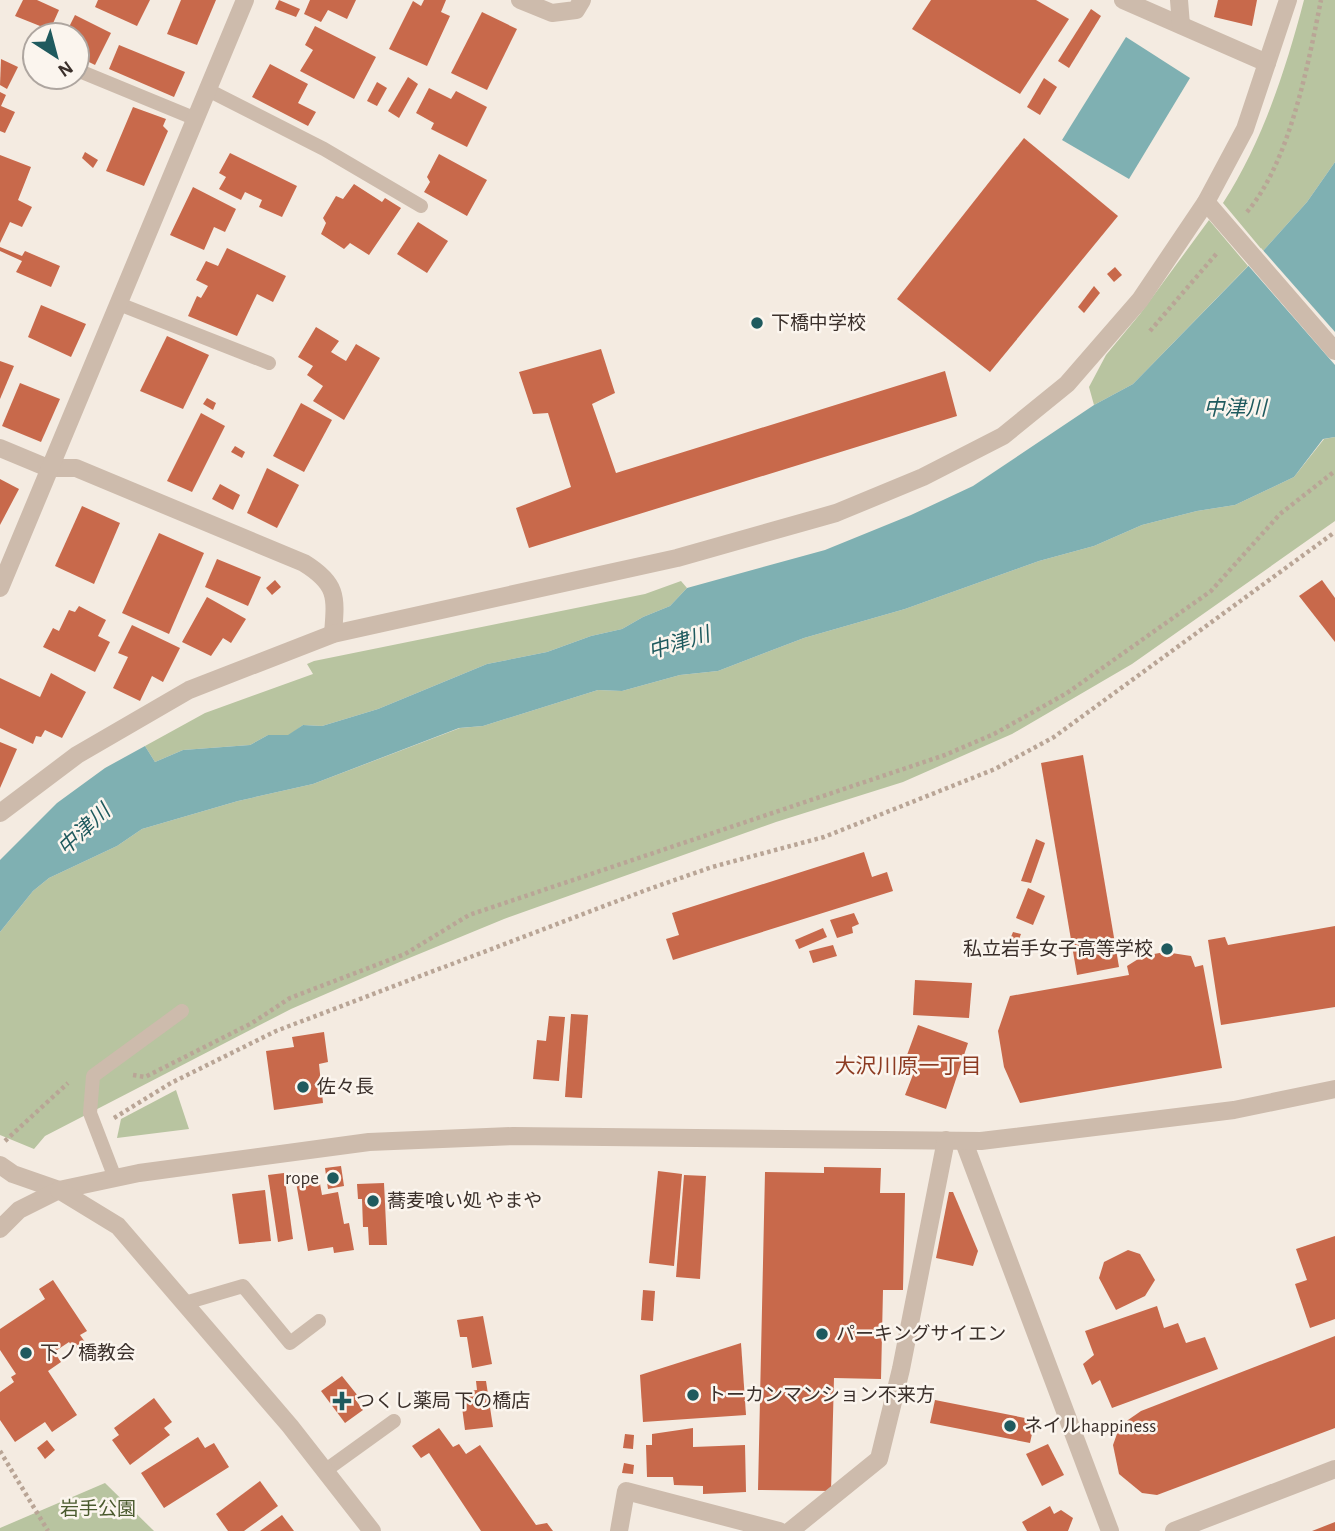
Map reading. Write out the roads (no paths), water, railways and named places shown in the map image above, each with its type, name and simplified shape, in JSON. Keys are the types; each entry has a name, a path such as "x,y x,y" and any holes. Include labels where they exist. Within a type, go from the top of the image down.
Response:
{"street":[{"path":"0,588 245,0"},
{"path":"520,0 552,13 576,10 582,0"},
{"path":"1123,0 1268,63"},
{"path":"1179,0 1181,24"},
{"path":"0,813 77,754 189,690 333,634 677,558 836,513 923,477 1003,436 1067,384 1140,300 1206,202 1245,129 1288,0"},
{"path":"1206,202 1335,351"},
{"path":"0,448 48,468 76,468 304,563 324,575 336,598 333,634"},
{"path":"0,1229 19,1210 59,1191 115,1178 369,1142 513,1136 955,1141 1234,1110 1335,1089"},
{"path":"790,1531 879,1459 955,1141"},
{"path":"955,1141 1110,1531"},
{"path":"7,1170 59,1191 118,1226 326,1470 372,1531"},
{"path":"1174,1531 1335,1469"},
{"path":"619,1531 626,1491 779,1531"}],"lane":[{"path":"91,76 196,119"},
{"path":"208,90 324,149 421,205"},
{"path":"119,304 269,363"},
{"path":"115,1178 90,1113 98,1073 182,1011"},
{"path":"184,1303 243,1286 290,1343 319,1321"},
{"path":"326,1470 394,1421"}],"water":[{"path":"1126,37 1190,78 1129,179 1062,140"},
{"name":"中津川","path":"1335,162 1335,437 1323,439 1294,477 1235,505 1197,511 1142,525 1094,546 1039,561 905,609 804,638 718,671 680,675 622,691 598,690 483,726 459,728 313,784 238,801 142,829 117,846 49,878 33,891 0,932 0,860 57,803 105,768 145,746 155,762 183,750 250,745 268,735 288,735 303,725 322,726 378,709 487,664 547,652 591,636 622,629 670,606 687,588 825,550 973,486 1094,405 1133,384 1263,251 1307,202"}],"place":[{"name":"下橋中学校","path":"757,323"},
{"name":"私立岩手女子高等学校","path":"1167,949"},
{"name":"佐々長","path":"303,1087"},
{"name":"rope","path":"333,1178"},
{"name":"蕎麦喰い処 やまや","path":"373,1201"},
{"name":"パーキングサイエン","path":"822,1334"},
{"name":"下ノ橋教会","path":"26,1353"},
{"name":"トーカンマンション不来方","path":"693,1395"},
{"name":"つくし薬局 下の橋店","path":"342,1401"},
{"name":"ネイルhappiness","path":"1010,1426"}],"district":[{"name":"大沢川原一丁目","path":"908,1066"}],"park label":[{"name":"岩手公園","path":"98,1509"}]}
